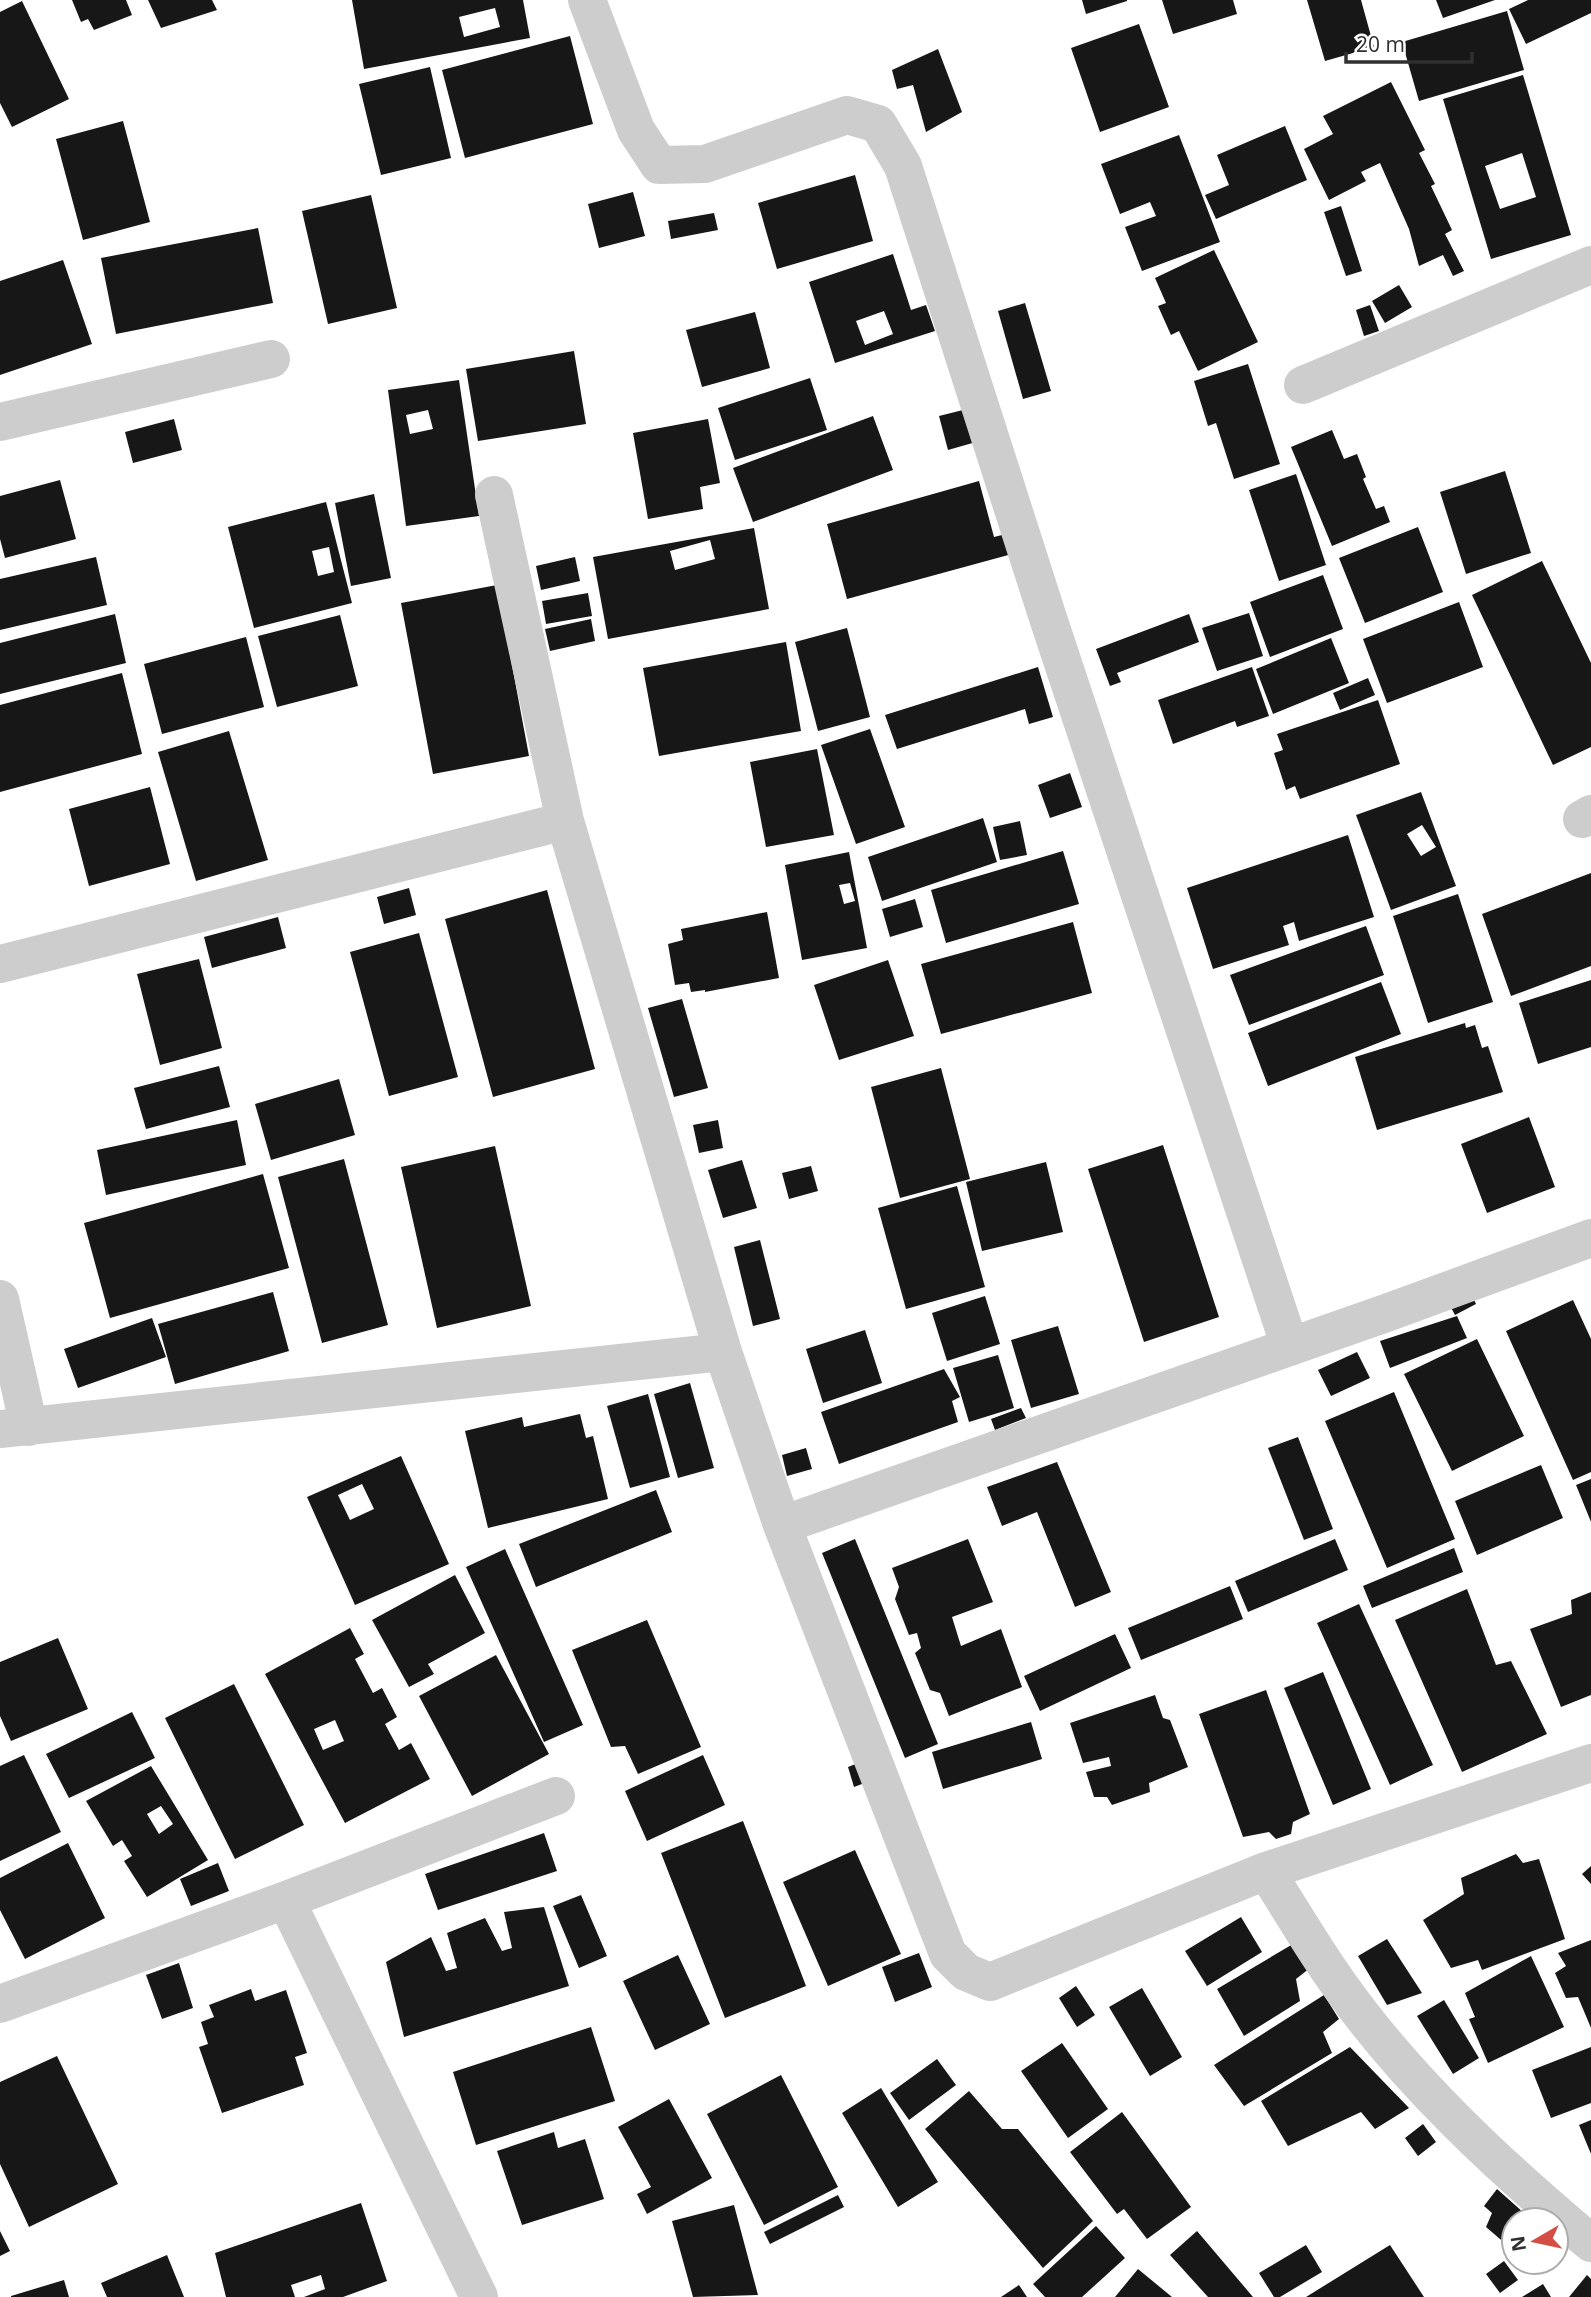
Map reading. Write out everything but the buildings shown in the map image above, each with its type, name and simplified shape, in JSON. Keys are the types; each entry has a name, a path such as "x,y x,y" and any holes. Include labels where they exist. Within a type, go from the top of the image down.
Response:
{"street":[{"path":"587,0 636,130 659,165 705,164 847,115 878,124 903,166 1044,605 1290,1347"},
{"path":"1303,385 1591,265"},
{"path":"0,422 271,359"},
{"path":"494,495 565,821 723,1352 782,1525 947,1954 966,1972 990,1982 1266,1871 1591,1763"},
{"path":"0,964 565,821"},
{"path":"782,1525 1591,1238"},
{"path":"0,1299 15,1428 723,1352"},
{"path":"0,2004 286,1900 556,1796"},
{"path":"1266,1871 1338,1984 1419,2084 1531,2193 1591,2243"},
{"path":"286,1900 479,2297"}]}
